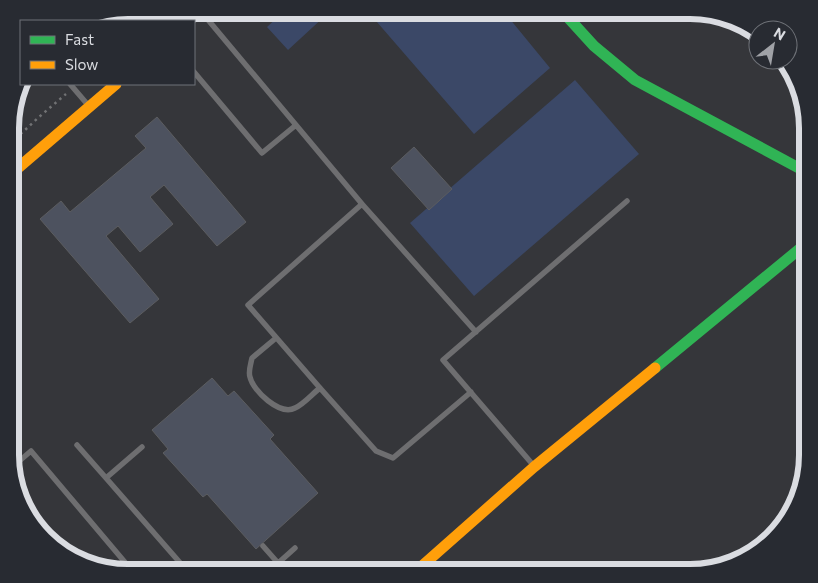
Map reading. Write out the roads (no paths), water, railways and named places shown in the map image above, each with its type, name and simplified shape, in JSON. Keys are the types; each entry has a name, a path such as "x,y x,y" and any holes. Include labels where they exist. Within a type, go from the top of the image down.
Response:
{"street":[{"path":"569,19 594,46 635,80 799,168"},
{"path":"19,167 115,85"},
{"path":"424,564 534,467 799,249"}],"lane":[{"path":"207,19 362,204 476,332"},
{"path":"195,73 262,153 296,125"},
{"path":"72,86 89,107"},
{"path":"534,467 443,360 627,201"},
{"path":"362,204 248,306 376,451 393,458 470,392"},
{"path":"276,338 252,358 249,376 256,389 273,405 284,409 294,409 320,388"},
{"path":"77,444 181,564"},
{"path":"106,478 142,447"},
{"path":"19,461 31,450 126,564"},
{"path":"263,546 278,563 295,548"}]}
